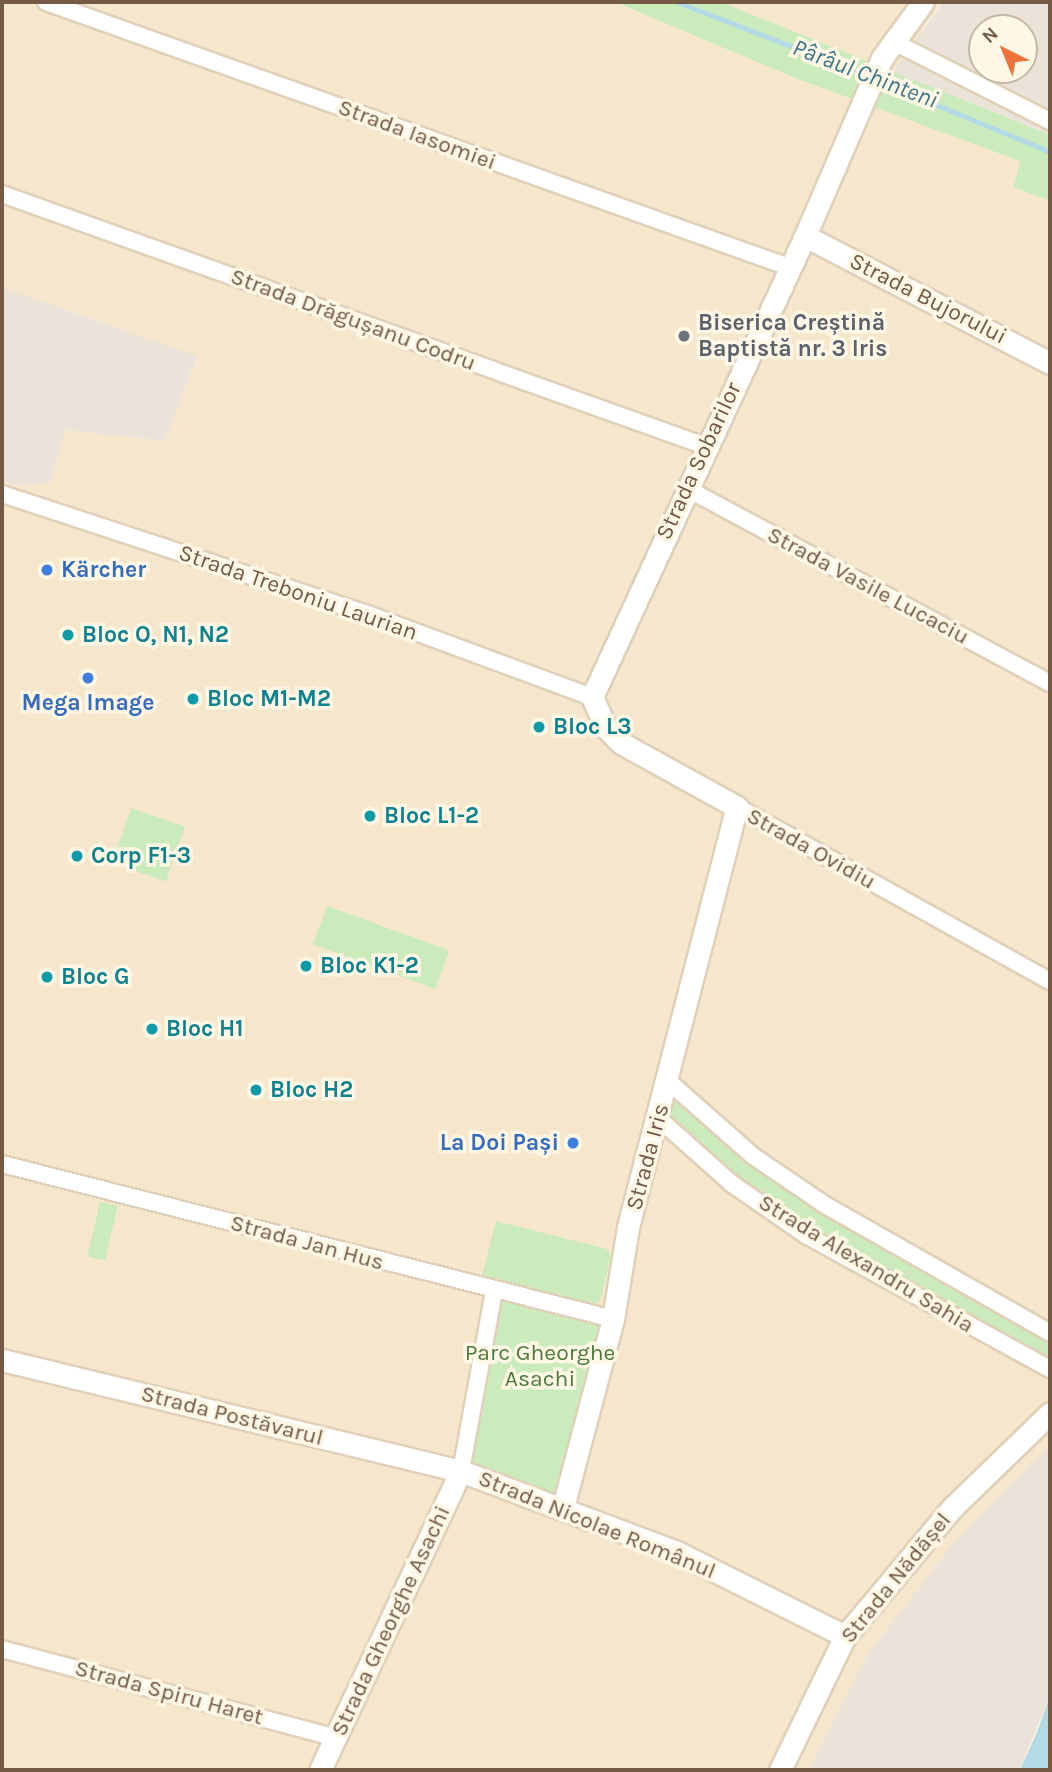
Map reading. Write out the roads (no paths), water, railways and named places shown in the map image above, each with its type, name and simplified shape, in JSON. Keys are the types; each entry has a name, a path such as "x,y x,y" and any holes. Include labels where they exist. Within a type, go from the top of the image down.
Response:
{"street":[{"name":"Strada Iasomiei","path":"46,2 789,267"},
{"name":"Strada Sobarilor","path":"592,697 705,446 805,236 863,99 887,49 923,2"},
{"path":"887,49 1050,121"},
{"name":"Strada Drăgușanu Codru","path":"2,194 705,446"},
{"name":"Strada Bujorului","path":"805,236 1050,363"},
{"name":"Strada Vasile Lucaciu","path":"686,488 1050,683"},
{"name":"Strada Treboniu Laurian","path":"2,494 370,615 592,697"},
{"name":"Strada Ovidiu","path":"592,697 606,728 621,743 1050,981"},
{"name":"Strada Iris","path":"562,1507 613,1319 628,1227 659,1118 737,807"},
{"name":"Strada Alexandru Sahia","path":"668,1081 753,1156 824,1205 1050,1333"},
{"name":"Strada Alexandru Sahia","path":"659,1118 732,1184 806,1235 1050,1369"},
{"name":"Strada Jan Hus","path":"2,1164 494,1291 613,1319"},
{"path":"461,1471 494,1291"},
{"name":"Strada Postăvarul","path":"2,1360 461,1471"},
{"name":"Strada Nădășel","path":"779,1770 845,1636 953,1507 1050,1413"},
{"name":"Strada Nicolae Românul","path":"461,1471 679,1553 845,1636"},
{"name":"Strada Gheorghe Asachi","path":"320,1770 461,1471"},
{"name":"Strada Spiru Haret","path":"2,1649 336,1738"}],"water":[{"path":"1050,1696 1050,1770 1020,1770 1037,1732"}],"waterway":[{"name":"Pârâul Chinteni","path":"677,2 870,77"},
{"name":"Pârâul Chinteni","path":"879,81 1050,152"}],"place":[{"name":"Biserica Creștină Baptistă nr. 3 Iris","path":"684,336"},
{"name":"Kärcher","path":"47,570"},
{"name":"Bloc O, N1, N2","path":"68,635"},
{"name":"Mega Image","path":"88,678"},
{"name":"Bloc M1-M2","path":"193,699"},
{"name":"Bloc L3","path":"539,727"},
{"name":"Bloc L1-2","path":"370,816"},
{"name":"Corp F1-3","path":"77,856"},
{"name":"Bloc K1-2","path":"306,966"},
{"name":"Bloc G","path":"47,977"},
{"name":"Bloc H1","path":"152,1029"},
{"name":"Bloc H2","path":"256,1090"},
{"name":"La Doi Pași","path":"573,1143"}],"park label":[{"name":"Parc Gheorghe Asachi","path":"540,1366"}]}
